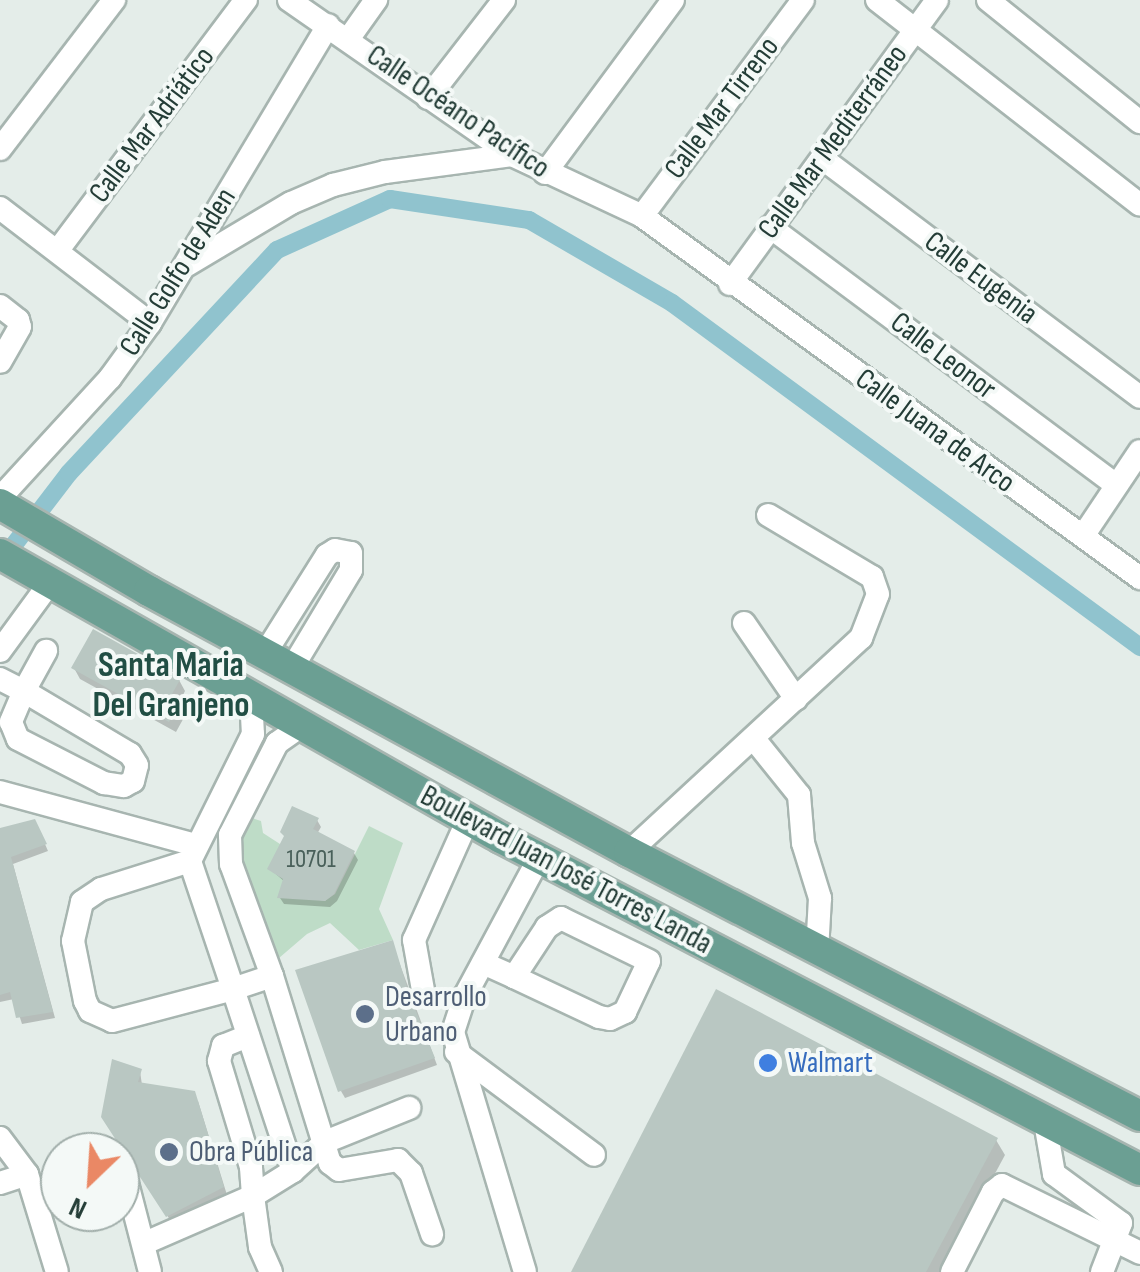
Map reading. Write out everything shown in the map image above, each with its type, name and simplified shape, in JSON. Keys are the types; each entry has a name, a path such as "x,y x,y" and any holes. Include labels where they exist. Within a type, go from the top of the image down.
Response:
{"main road":[{"name":"Boulevard Juan José Torres Landa","path":"5,505 62,540 298,659 629,852 1140,1116"},
{"name":"Boulevard Juan José Torres Landa","path":"0,554 539,858 1140,1170"}],"street":[{"path":"0,149 114,0"},
{"name":"Calle Mar Adriático","path":"58,250 246,0"},
{"name":"Calle Océano Pacífico","path":"289,0 349,38 512,155 545,174 642,216 730,284"},
{"path":"349,38 376,0"},
{"path":"428,98 504,0"},
{"path":"545,174 673,0"},
{"name":"Calle Mar Tirreno","path":"642,216 803,0"},
{"path":"877,0 1140,204"},
{"name":"Calle Mar Mediterráneo","path":"730,284 936,0"},
{"path":"988,0 1140,122"},
{"name":"Calle Golfo de Aden","path":"5,505 150,323 328,26"},
{"path":"184,267 291,203 332,185 386,172 512,155"},
{"name":"Calle Eugenia","path":"823,159 1140,397"},
{"path":"0,208 150,323"},
{"name":"Calle Leonor","path":"770,226 1116,485"},
{"name":"Calle Juana de Arco","path":"730,284 1140,578"},
{"path":"0,306 18,320 20,327 0,362"},
{"path":"1083,536 1140,450"},
{"path":"629,852 860,638 878,594 865,569 768,515"},
{"path":"271,644 327,556 334,550 351,553 351,570 298,659"},
{"path":"0,651 43,580"},
{"path":"744,623 796,700"},
{"path":"0,679 24,691 130,754 136,764 133,781 124,786 104,783 18,740 12,722 24,691 46,651"},
{"path":"251,697 253,734 192,853 101,889 82,902 73,941 90,1012 112,1021 272,976"},
{"path":"304,724 277,743 227,845 330,1163 339,1170 398,1160 411,1174 432,1234"},
{"path":"754,739 799,795 803,843 820,898 817,952"},
{"path":"0,792 192,853"},
{"path":"424,990 414,940 468,819"},
{"path":"192,853 293,1171"},
{"path":"525,1272 456,1052 458,1013 539,858"},
{"path":"514,978 547,927 560,918 650,961"},
{"path":"483,963 610,1019 625,1012 666,926"},
{"path":"248,1036 224,1046 219,1061 251,1168 260,1247 271,1272"},
{"path":"456,1052 594,1155"},
{"path":"145,1243 253,1196 293,1171 325,1142 409,1108"},
{"path":"1046,1122 1054,1174 1064,1185 1119,1218 1117,1241 1102,1272"},
{"path":"0,1138 27,1174 57,1272"},
{"path":"0,1182 27,1174"},
{"path":"952,1272 993,1192 1002,1185 1140,1253"},
{"path":"140,1226 150,1272"}],"green space":[{"path":"249,817 261,821 263,833 280,844 283,879 314,899 325,901 335,894 369,826 403,843 379,909 393,940 359,950 330,923 307,934 272,964 229,854"}],"building":[{"path":"93,629 181,678 172,694 182,699 169,722 71,668"},
{"path":"292,806 319,818 313,829 355,851 334,894 325,901 277,898 283,879 267,869 284,836 280,832"},
{"path":"35,819 47,844 11,857 53,1012 16,1018 10,992 0,995 0,828"},
{"name":"Desarrollo Urbano","path":"393,940 409,994 435,1058 338,1092 295,970"},
{"name":"Walmart","path":"716,989 998,1138 926,1272 571,1272"},
{"name":"Obra Pública","path":"112,1059 142,1069 138,1082 195,1091 224,1187 166,1217 140,1177 140,1132 111,1132 101,1117"}],"waterway":[{"path":"0,563 69,473 277,250 390,199 529,220 672,303 1140,647"}],"place":[{"name":"Desarrollo Urbano","path":"365,1014"},
{"name":"Walmart","path":"768,1063"},
{"name":"Obra Pública","path":"169,1152"}],"district":[{"name":"Santa Maria Del Granjeno","path":"171,686"}]}
